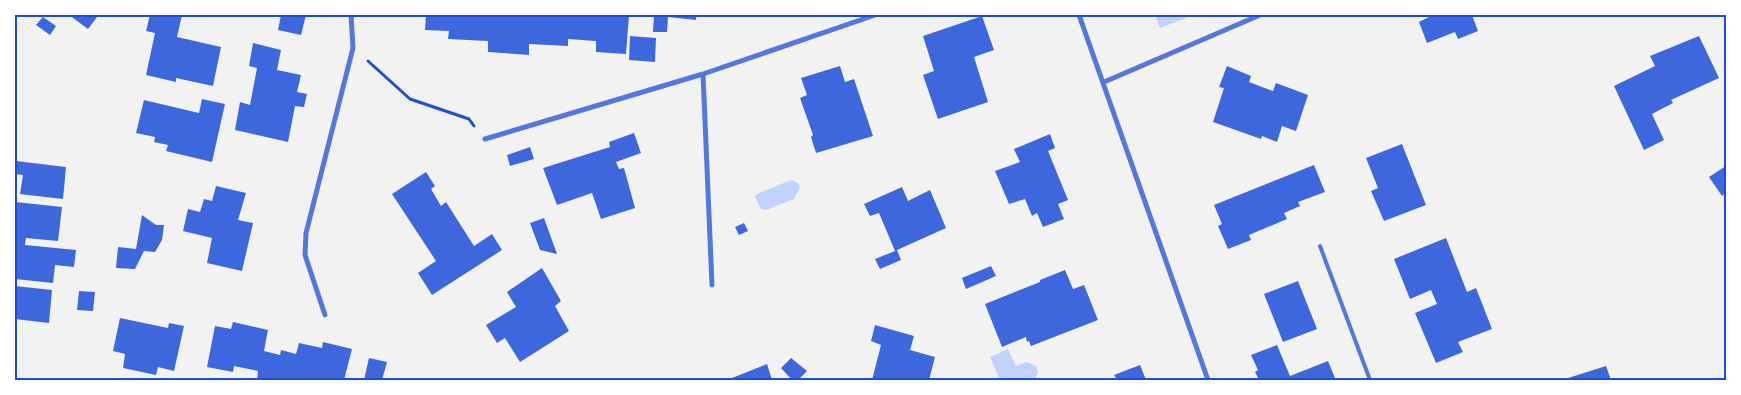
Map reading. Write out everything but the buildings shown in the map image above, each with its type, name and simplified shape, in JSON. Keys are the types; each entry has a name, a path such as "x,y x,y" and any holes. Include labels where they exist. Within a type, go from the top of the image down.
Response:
{"street":[{"path":"325,315 305,255 306,233 353,48 351,15"},
{"path":"485,139 703,74 875,15"},
{"path":"1080,15 1208,380"},
{"path":"1104,82 1260,15"},
{"path":"703,74 712,284"}],"lane":[{"path":"1320,246 1370,380"}],"path":[{"path":"353,48 410,99 468,120 485,139"}],"water":[{"path":"1155,15 1194,15 1160,28"},
{"path":"791,180 798,183 800,187 794,199 766,210 761,209 755,197 757,194"},
{"path":"1008,349 1016,366 1027,362 1036,366 1038,372 1036,380 1000,380 990,357"}]}
